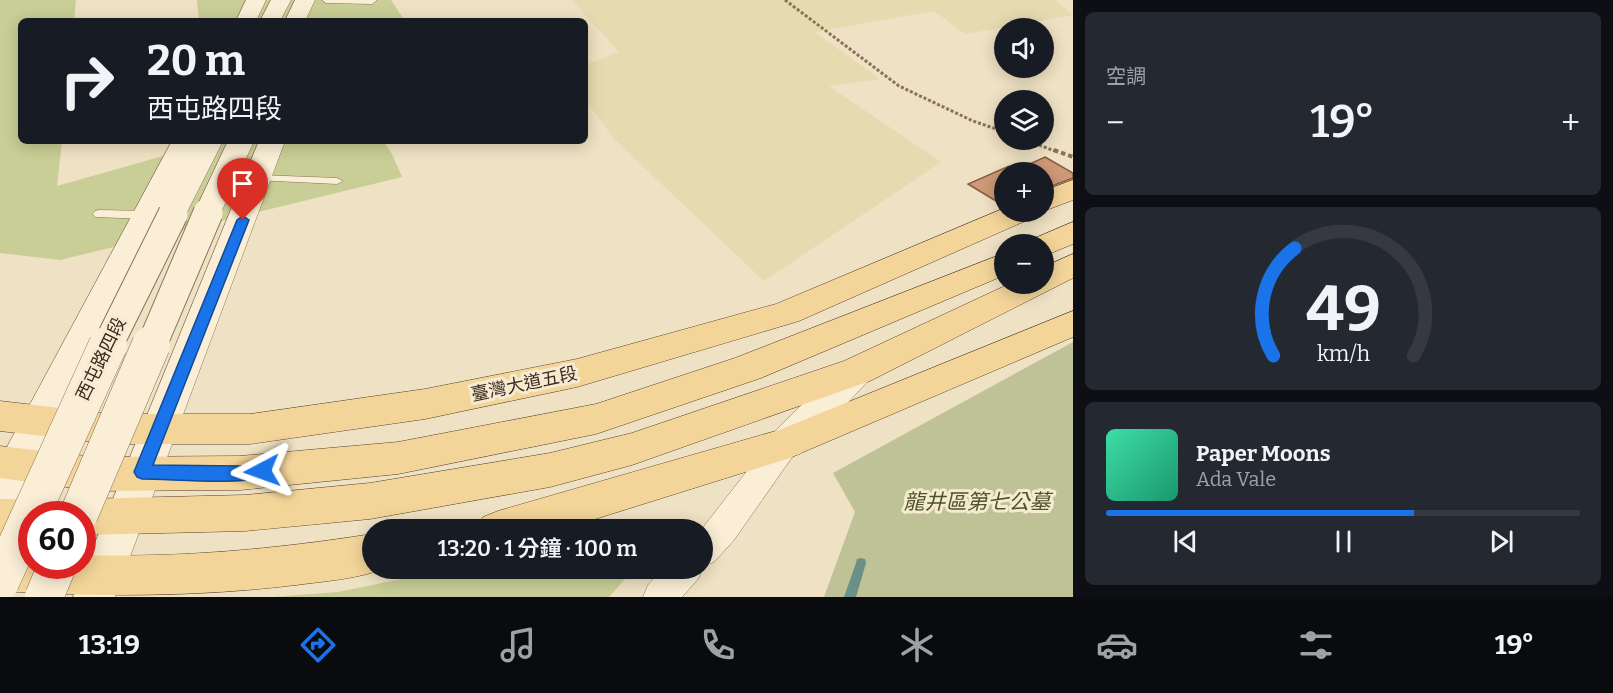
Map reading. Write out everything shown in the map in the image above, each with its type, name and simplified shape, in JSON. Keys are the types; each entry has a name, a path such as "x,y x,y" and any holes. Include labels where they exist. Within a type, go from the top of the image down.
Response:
{"main road":[{"path":"1054,198 1073,189"},
{"name":"臺灣大道五段","path":"0,417 112,429 250,429 393,410 577,373 788,313 999,222"},
{"path":"1054,241 1073,232"},
{"path":"1054,275 1073,266"},
{"path":"6,475 142,472 240,473 398,458 596,419 748,368 994,267"},
{"path":"96,518 245,513 370,501 550,470 632,449 857,371 1015,294"},
{"path":"535,519 787,443 1073,323"},
{"path":"0,517 18,517"},
{"path":"0,571 97,587 362,555"}],"street":[{"path":"247,18 256,0"},
{"path":"272,18 281,0"},
{"path":"296,18 305,0"},
{"path":"317,18 325,0"},
{"name":"西屯路四段","path":"0,582 89,383 160,214 184,144"},
{"name":"西屯路四段","path":"6,475 40,421 160,214 208,144"},
{"path":"84,501 240,144"},
{"path":"97,587 271,144"},
{"path":"713,539 787,443 857,371"},
{"path":"44,597 52,579"},
{"path":"660,597 676,579"}],"lane":[{"path":"325,0 372,1"},
{"path":"259,178 337,181"},
{"path":"99,214 160,214"}],"path":[{"path":"785,0 899,86 973,121 994,128"},
{"path":"1053,150 1073,157"}],"shaded area":[{"path":"572,0 1055,0 1073,15 1054,18 994,18 994,29 965,34 934,11 815,32 880,79 829,86 941,162 764,281 614,139 588,103 588,64 619,52"}],"green space":[{"path":"0,0 76,0 74,18 18,18 18,144 62,144 57,186 205,144 385,144 402,177 60,260 0,253"},
{"path":"197,0 391,0 403,18 199,18"},
{"name":"龍井區第七公墓","path":"1073,342 1073,597 824,597 855,512 833,473"},
{"path":"401,579 625,579 609,597 272,597 338,592"}],"building":[{"path":"1045,157 1054,162 1034,162"},
{"path":"1054,162 1073,173 1073,178 1054,185"},
{"path":"994,173 994,200 968,184"}],"waterway":[{"path":"850,597 861,563"}],"route":[{"path":"243,220 142,472 240,473 262,471"}]}
